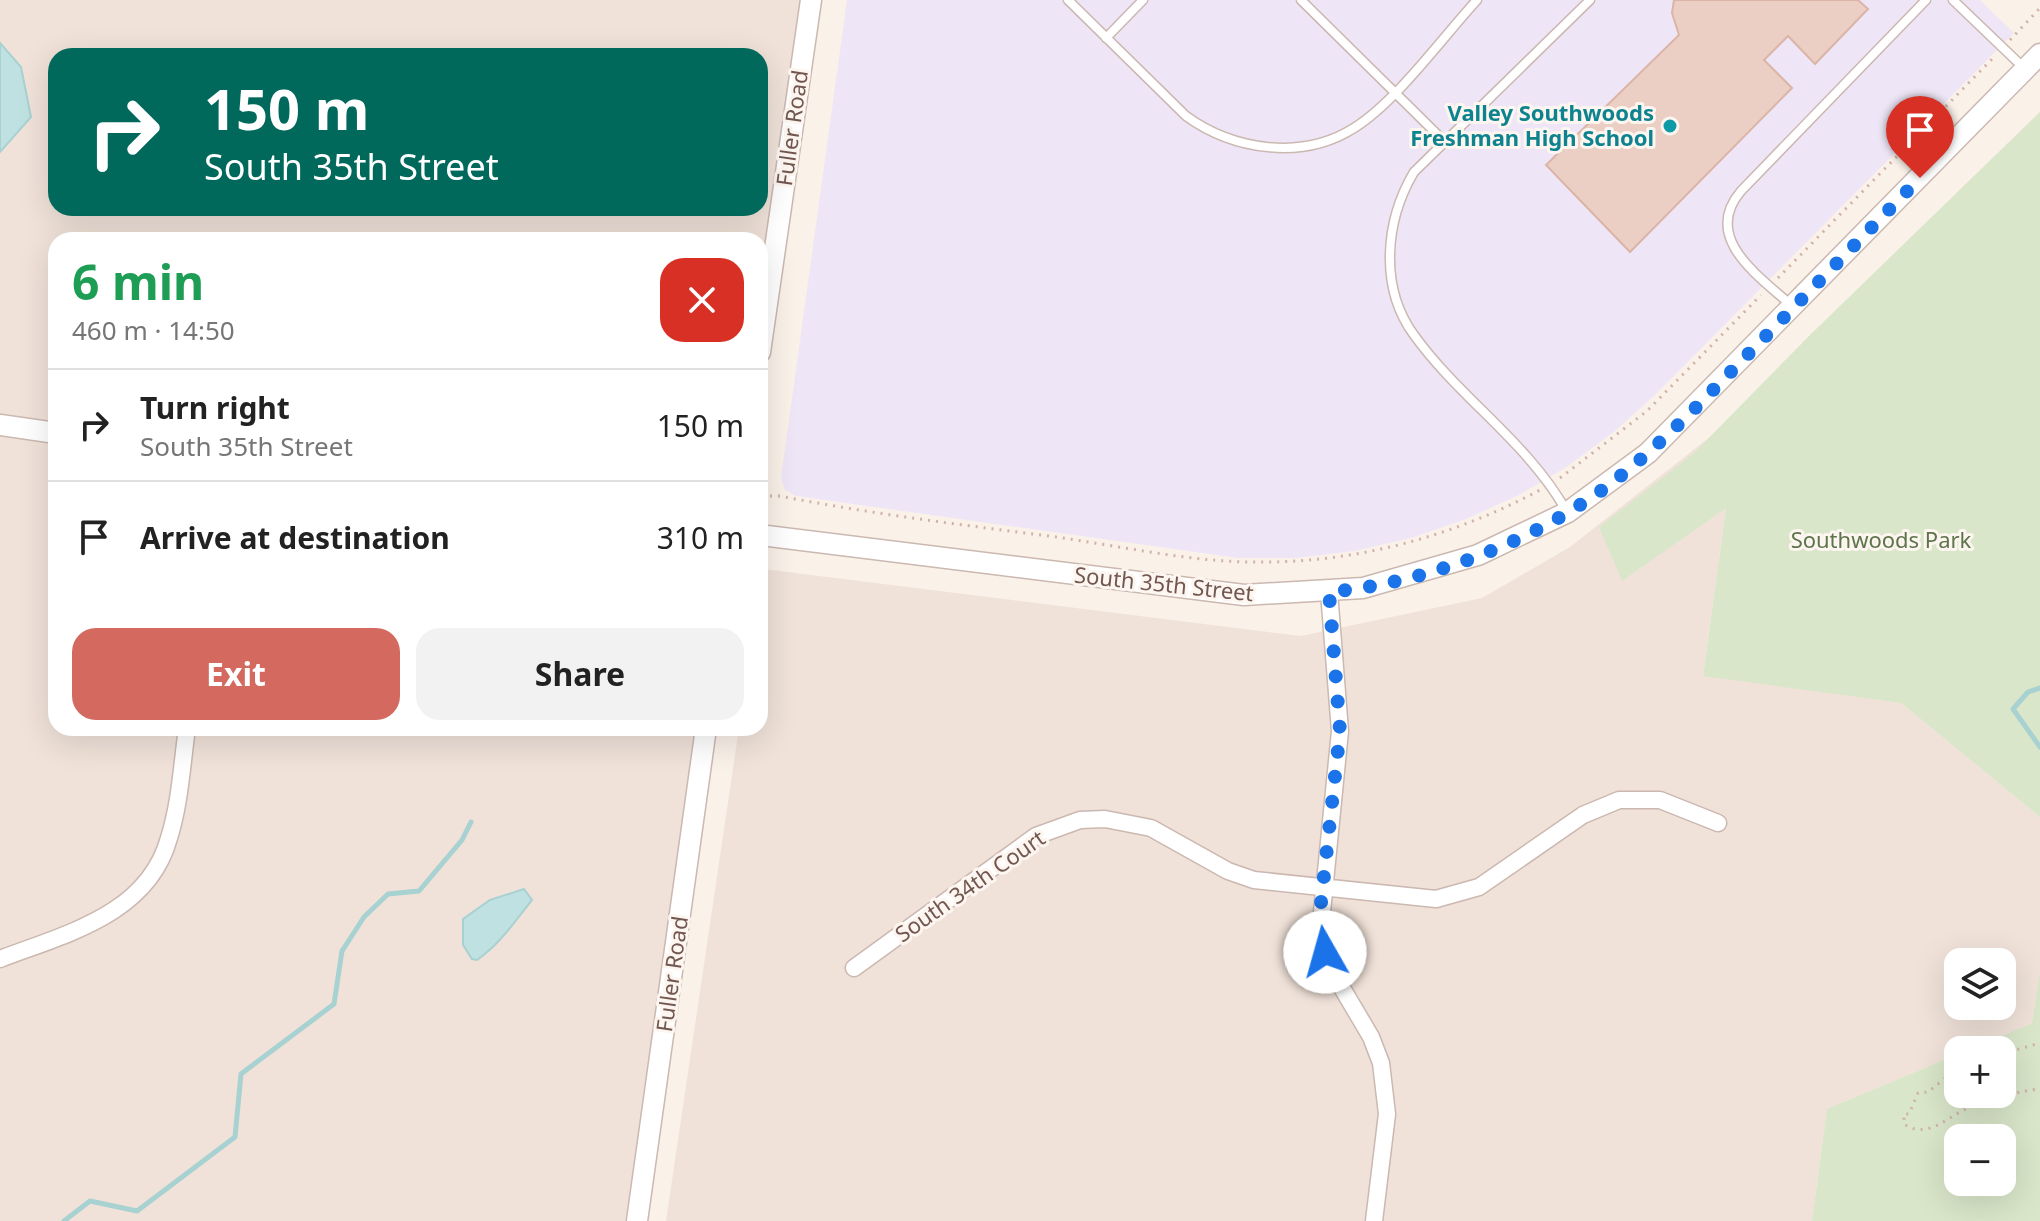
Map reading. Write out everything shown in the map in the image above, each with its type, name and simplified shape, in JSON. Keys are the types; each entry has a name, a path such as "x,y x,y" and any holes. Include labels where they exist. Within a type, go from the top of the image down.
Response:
{"street":[{"name":"Fuller Road","path":"768,297 811,0"},
{"name":"South 35th Street","path":"768,536 1207,593 1244,595 1363,588 1457,563 1568,512 1608,485 1657,445 2040,54"},
{"path":"0,425 48,432"},
{"path":"1329,592 1340,731 1320,932 1325,952 1371,1037 1386,1089 1386,1126 1374,1221"},
{"path":"0,959 99,921 132,898 151,876 170,838 186,736"},
{"name":"Fuller Road","path":"637,1221 705,736"},
{"name":"South 34th Court","path":"854,968 1036,836 1080,820 1128,821 1151,828 1228,871 1266,882 1414,898 1457,895 1495,877 1583,815 1619,800 1660,800 1718,823"}],"lane":[{"path":"1068,0 1186,116 1224,139 1250,145 1297,147 1353,129 1394,92 1477,0"},
{"path":"1106,38 1143,0"},
{"path":"1301,0 1446,143"},
{"path":"1568,512 1551,484 1413,334 1397,299 1389,259 1396,208 1414,172 1590,0"},
{"path":"1794,308 1731,243 1726,221 1733,200 1926,0"},
{"path":"1953,0 2025,70"}],"path":[{"path":"768,496 1189,557 1251,562 1326,559 1386,550 1488,515 1551,484 1583,463 1647,411 2040,8"},
{"path":"2016,1050 2040,1043"},
{"path":"1944,1079 1928,1092 1918,1093 1909,1114 1904,1114 1904,1124 1922,1129 1971,1108"},
{"path":"2016,1094 2040,1089"}],"shaded area":[{"path":"0,0 811,0 768,297 768,232 48,232 48,736 705,736 637,1221 0,1221"},
{"path":"847,0 1980,0 2014,33 1655,395 1615,431 1568,466 1519,495 1466,519 1411,538 1354,551 1297,558 1238,558 796,496 785,490 781,478"},
{"path":"1739,414 1703,675 1901,703 2040,817 2040,970 2032,1023 2001,1036 1944,1036 1944,1060 1827,1109 1812,1221 666,1221 738,736 768,736 768,570 1301,636 1482,598 1570,547"}],"green space":[{"name":"Southwoods Park","path":"2040,112 2040,817 1901,703 1703,676 1726,508 1622,581 1599,527 1694,453 1810,335"},
{"path":"2040,970 2040,1221 1812,1221 1827,1109 1944,1060 1944,1108 2016,1108 2016,1036 2001,1036 2032,1023"}],"water":[{"path":"0,43 21,67 31,117 0,152"},
{"path":"524,889 532,900 493,947 477,960 472,959 463,945 463,919 490,900"}],"building":[{"name":"Valley Southwoods Freshman High School","path":"1674,0 1858,0 1868,9 1815,64 1788,36 1764,60 1792,88 1630,252 1546,165 1679,35 1672,13"}],"waterway":[{"path":"2040,688 2028,692 2013,709 2040,747"},
{"path":"64,1221 90,1201 137,1211 235,1137 241,1074 334,1004 342,951 364,917 388,894 419,891 462,840 471,822"}],"place":[{"name":"Valley Southwoods Freshman High School","path":"1670,126"}],"route":[{"path":"1325,952 1320,932 1320,912 1340,731 1329,592 1411,577 1478,555 1568,512 1608,485 1681,422 1920,178"}]}
